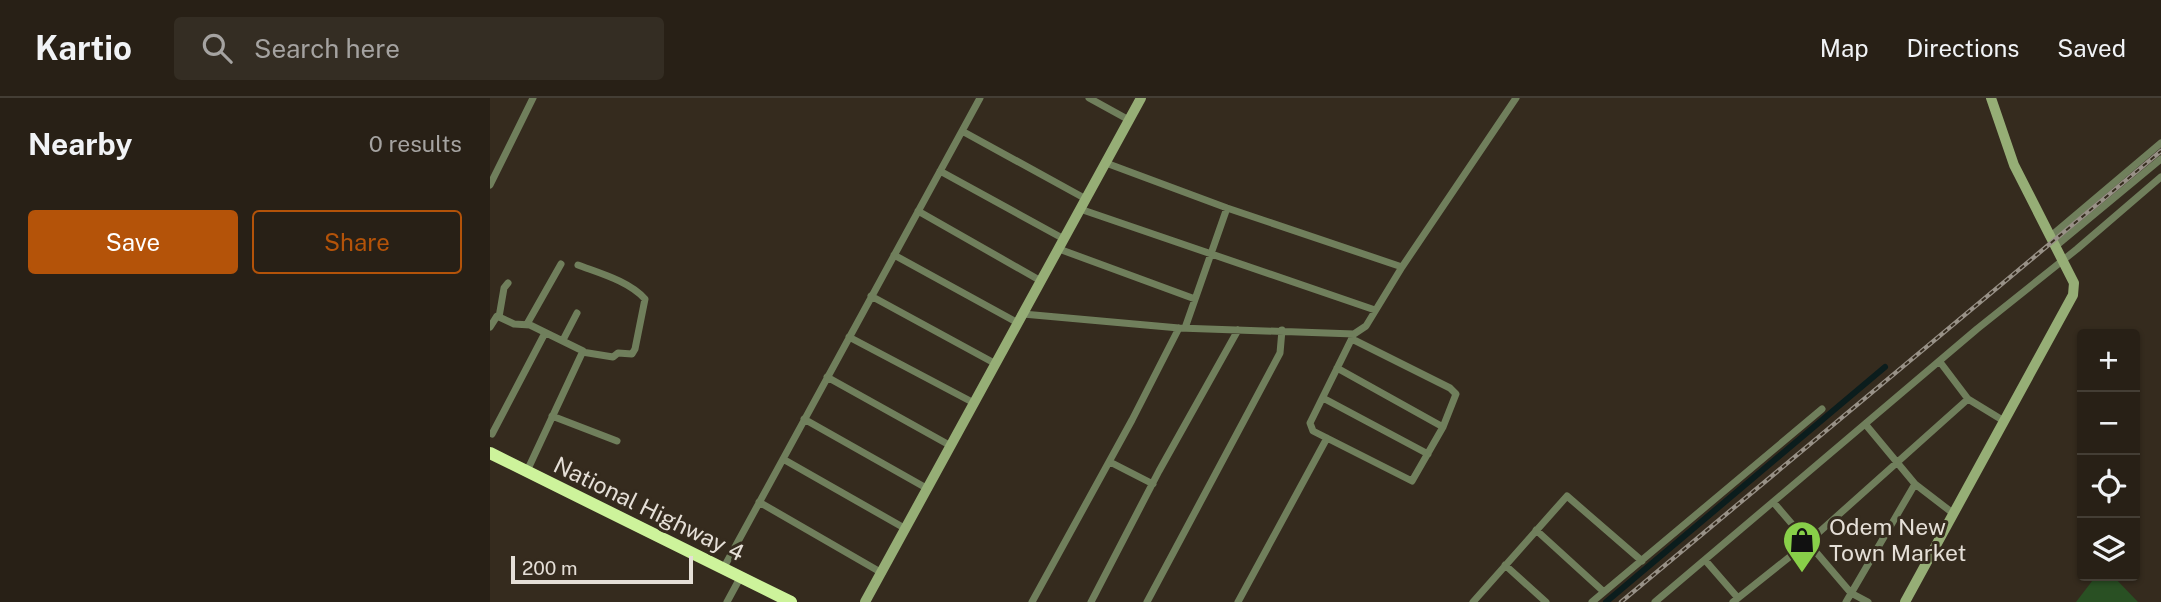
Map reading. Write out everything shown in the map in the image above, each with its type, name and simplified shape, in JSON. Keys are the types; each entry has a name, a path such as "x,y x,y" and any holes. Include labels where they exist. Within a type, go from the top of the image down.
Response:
{"highway":[{"name":"National Highway 4","path":"490,453 790,602"}],"street":[{"path":"490,186 533,98"},
{"path":"723,570 980,98"},
{"path":"1089,98 1129,120"},
{"path":"865,602 1141,98"},
{"path":"894,255 1021,318 1182,328 1282,330 1353,337 1454,392 1455,400 1443,427 1413,479 1409,481 1310,427 1353,337 1366,326 1402,267 1516,98"},
{"path":"1905,602 2073,295 2074,283 2014,165 1991,98"},
{"path":"962,131 1086,199"},
{"path":"2054,241 2161,144"},
{"path":"2054,241 2161,159"},
{"path":"1106,163 1227,208 1402,267"},
{"path":"940,172 1061,244 1195,299"},
{"path":"1655,602 2161,177"},
{"path":"1032,602 1182,328 1227,208"},
{"path":"1080,209 1210,256 1375,310"},
{"path":"918,212 1041,281"},
{"path":"527,324 561,264"},
{"path":"490,327 495,316 514,324 527,324 582,349 582,352 614,357 618,353 632,354 645,299 638,292 612,278 578,265"},
{"path":"499,317 504,288 508,283"},
{"path":"872,296 996,364"},
{"path":"563,340 577,313"},
{"path":"1091,602 1238,330"},
{"path":"1147,602 1280,352 1282,330"},
{"path":"492,434 545,332"},
{"path":"849,337 974,403"},
{"path":"527,471 582,352"},
{"path":"1940,362 1968,399 2004,421"},
{"path":"1337,368 1443,427"},
{"path":"827,377 951,446"},
{"path":"1323,398 1427,454"},
{"path":"1705,559 1736,600 1807,543 1968,399"},
{"path":"1592,602 1822,409"},
{"path":"552,416 617,441"},
{"path":"804,419 928,488"},
{"path":"1866,425 1914,484 1954,514"},
{"path":"1238,602 1327,438"},
{"path":"783,459 906,529"},
{"path":"1110,462 1153,484"},
{"path":"1846,602 1914,484"},
{"path":"1475,601 1567,496 1642,561"},
{"path":"759,502 882,573"},
{"path":"1774,503 1851,593 1868,602"},
{"path":"1536,530 1604,592"},
{"path":"1505,565 1546,602"},
{"path":"727,602 740,578"}],"green space":[{"path":"2092,581 2118,581 2138,602 2076,602"}],"waterway":[{"path":"1606,602 1885,367"}],"railway":[{"path":"1621,602 2161,151"}],"place":[{"name":"Odem New Town Market","path":"1802,574"}]}
